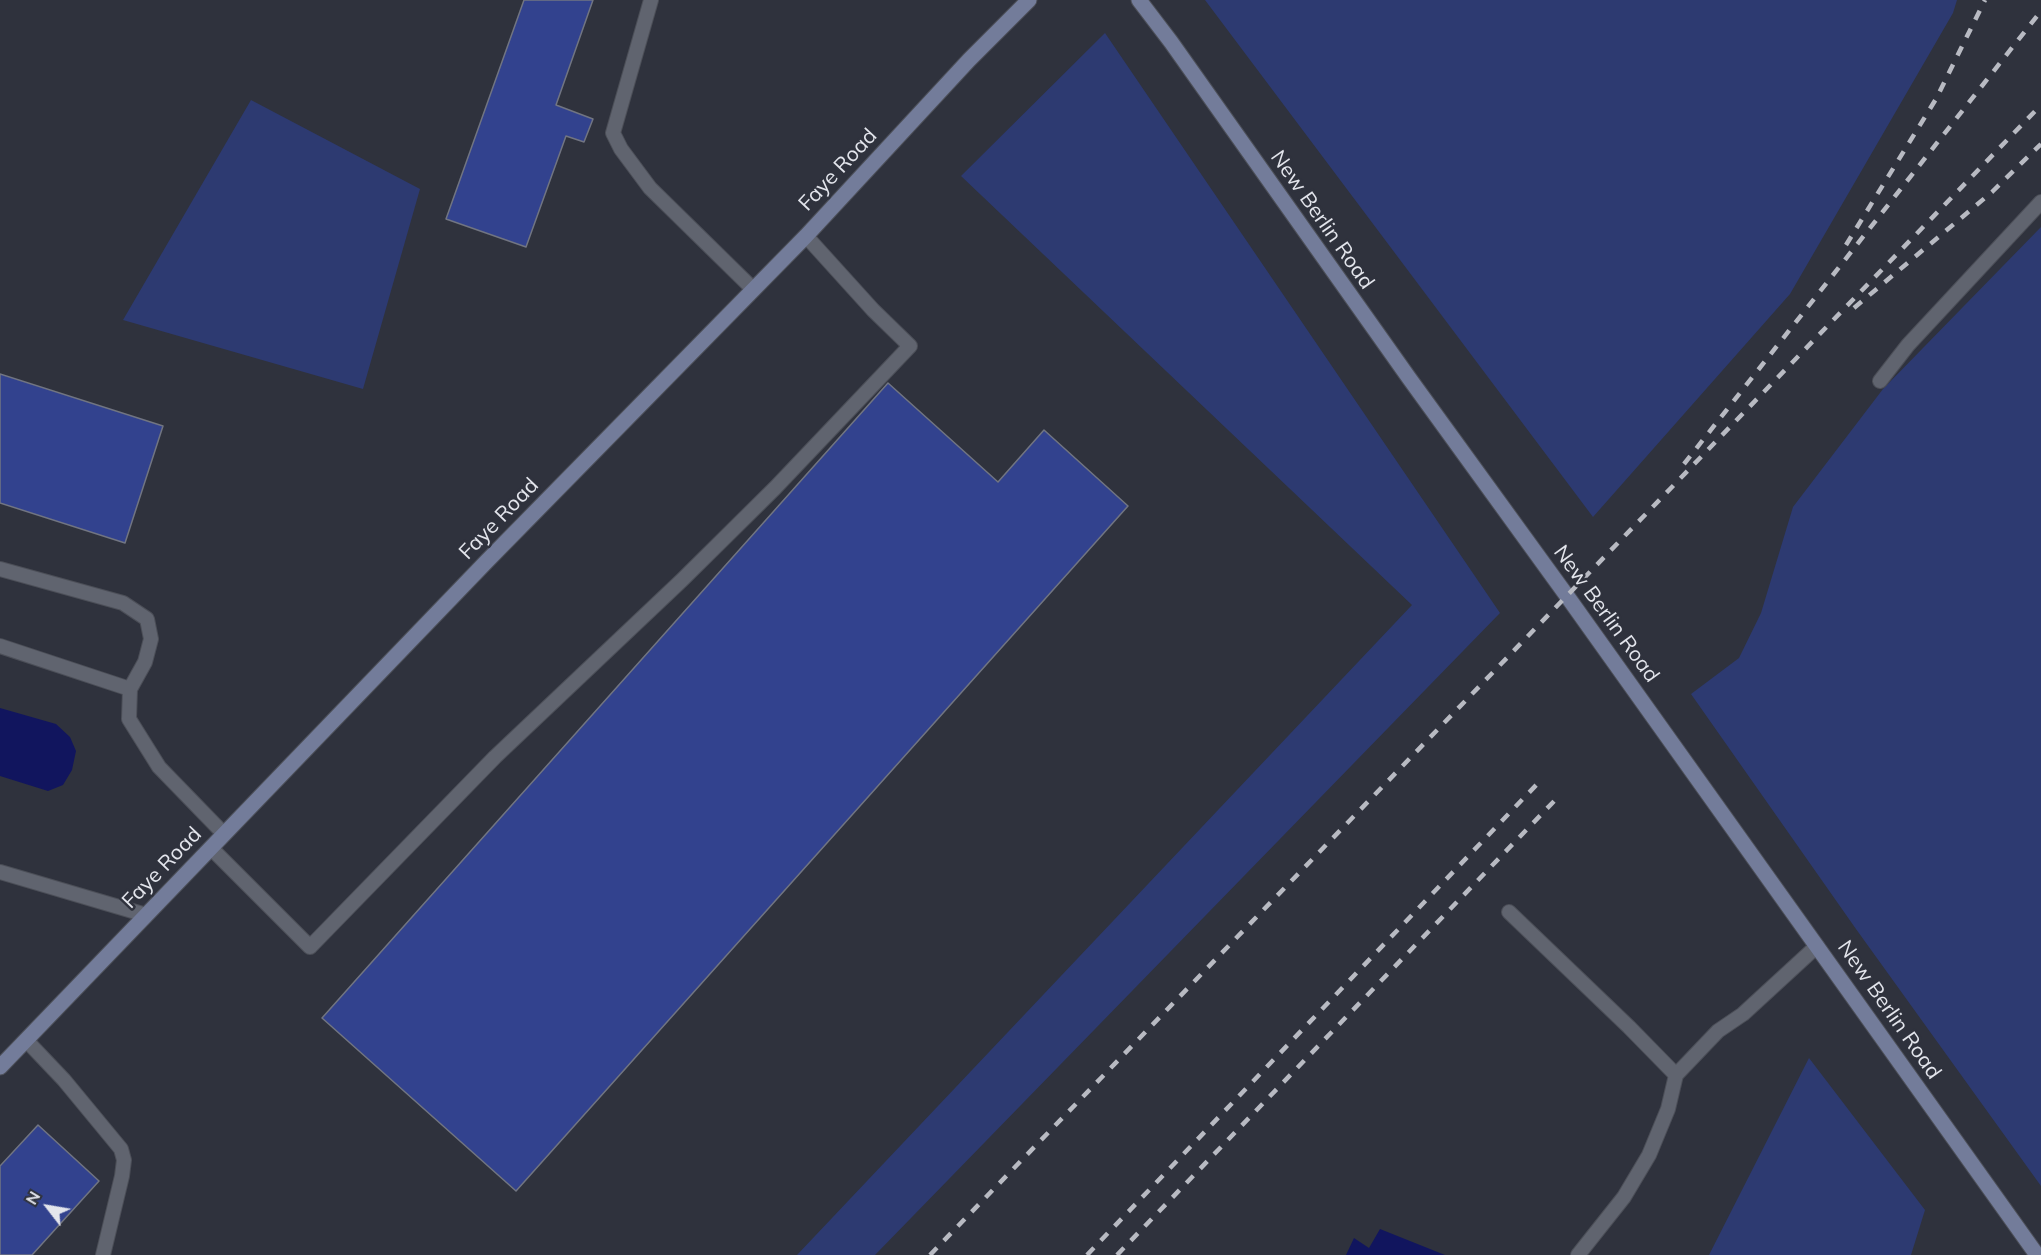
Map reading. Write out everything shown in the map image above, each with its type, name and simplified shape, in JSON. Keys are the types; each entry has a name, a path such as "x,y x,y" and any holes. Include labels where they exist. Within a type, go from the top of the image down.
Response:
{"street":[{"name":"Faye Road","path":"0,1067 806,236 969,60 1029,0"},
{"name":"New Berlin Road","path":"1138,0 1171,42 1408,378 1568,596 2037,1255"}],"lane":[{"path":"651,0 613,133 621,149 650,188 753,289"},
{"path":"1880,381 1908,345 2041,202"},
{"path":"211,848 310,947 495,757 682,580 775,488 910,346 873,310 806,236"},
{"path":"0,569 123,603 147,619 151,639 145,662 130,689 129,719 159,767 224,834"},
{"path":"0,646 130,689"},
{"path":"0,872 146,915"},
{"path":"1509,912 1676,1075"},
{"path":"1578,1255 1624,1197 1649,1155 1668,1109 1676,1075 1718,1031 1743,1014 1817,946"},
{"path":"26,1040 64,1080 121,1149 122,1176 103,1255"}],"shaded area":[{"path":"1205,0 1957,0 1953,13 1790,294 1593,517"},
{"path":"1105,33 1500,613 875,1255 797,1255 1412,605 961,176"},
{"path":"251,100 420,189 363,389 123,320"},
{"path":"2041,227 2041,1186 1691,694 1739,658 1761,613 1793,507 1883,389"},
{"path":"0,708 56,724 70,737 76,751 72,770 63,785 48,791 0,776"},
{"path":"1809,1058 1925,1210 1911,1255 1709,1255"},
{"path":"1380,1229 1445,1255 1346,1255 1354,1238 1369,1248"}],"building":[{"path":"524,0 593,0 556,105 593,119 584,142 566,136 526,247 446,219"},
{"path":"0,374 163,426 125,543 0,503"},
{"path":"888,383 998,482 1044,430 1128,506 516,1191 322,1018"},
{"path":"38,1125 99,1181 32,1255 0,1255 0,1166"}],"railway":[{"path":"1846,245 1936,99 1985,0"},
{"path":"1684,464 2041,11"},
{"path":"930,1255 2041,105"},
{"path":"1854,308 1992,192 2041,144"},
{"path":"1087,1255 1541,780"},
{"path":"1117,1255 1560,795"}]}
